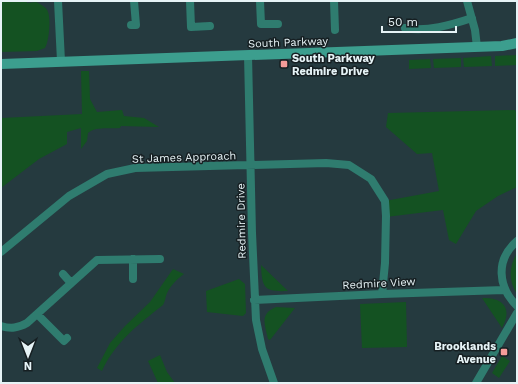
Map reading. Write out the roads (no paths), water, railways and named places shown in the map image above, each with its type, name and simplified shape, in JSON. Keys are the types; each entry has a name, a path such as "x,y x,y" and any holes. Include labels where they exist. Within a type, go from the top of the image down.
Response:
{"street":[{"path":"58,1 60,61"},
{"path":"130,25 136,25 134,1"},
{"path":"190,1 191,27 210,26"},
{"path":"260,1 261,24 278,24"},
{"path":"334,1 335,30"},
{"path":"467,1 475,30 476,46"},
{"path":"405,28 432,28 450,25 472,18"},
{"name":"South Parkway","path":"1,64 517,44"},
{"name":"Redmire Drive","path":"248,55 254,300 256,320 262,349 274,383"},
{"name":"St James Approach","path":"1,252 69,196 107,174 135,168 326,163 349,165 371,179 385,201 385,263 382,294"},
{"path":"517,241 506,254 502,269 504,290 517,306"},
{"path":"133,259 133,278"},
{"path":"1,326 14,328 21,327 27,323 97,260 160,259"},
{"path":"63,274 71,283"},
{"name":"Redmire View","path":"254,300 504,290"},
{"path":"476,383 517,313"},
{"path":"37,314 64,341 67,338"}],"place":[{"name":"South Parkway Redmire Drive","path":"284,64"},
{"name":"Brooklands Avenue","path":"504,352"}]}
